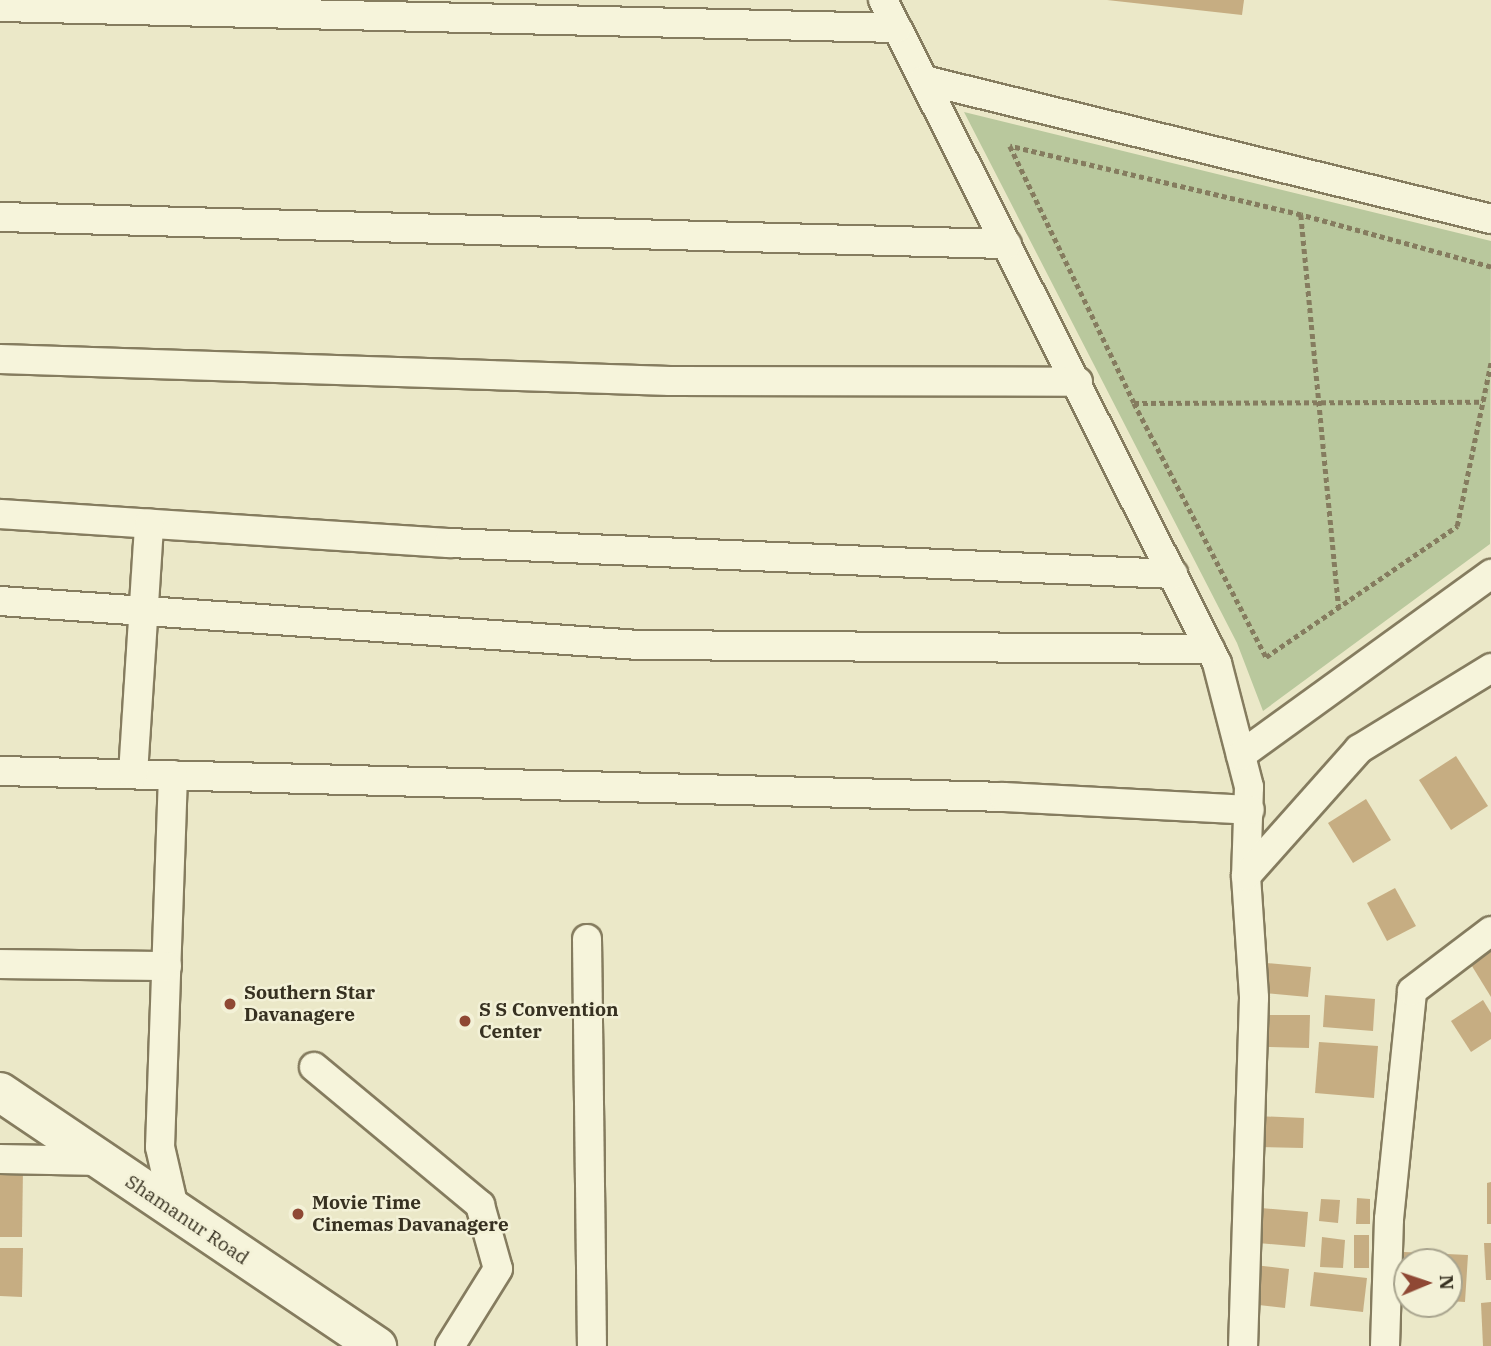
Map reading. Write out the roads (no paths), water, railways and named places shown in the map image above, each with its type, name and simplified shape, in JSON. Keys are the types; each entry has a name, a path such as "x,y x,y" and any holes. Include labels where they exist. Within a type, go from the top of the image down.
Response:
{"main road":[{"name":"Shamanur Road","path":"0,1092 376,1346"}],"street":[{"path":"883,0 1078,382 1210,649 1241,755 1250,810 1246,876 1254,998 1243,1346"},
{"path":"0,7 897,28"},
{"path":"924,80 1491,219"},
{"path":"0,217 1007,244"},
{"path":"0,359 670,381 1078,382"},
{"path":"0,514 463,544 1173,574"},
{"path":"133,774 149,524"},
{"path":"1241,755 1491,574"},
{"path":"0,601 639,645 1210,649"},
{"path":"1246,876 1359,749 1491,668"},
{"path":"0,771 1004,797 1250,810"},
{"path":"173,775 160,1147 174,1212"},
{"path":"1385,1346 1389,1219 1412,990 1491,931"},
{"path":"587,939 592,1346"},
{"path":"0,964 167,966"},
{"path":"314,1067 480,1205 498,1269 450,1346"},
{"path":"0,1159 101,1161"}],"place":[{"name":"Southern Star Davanagere","path":"230,1004"},
{"name":"S S Convention Center","path":"465,1021"},
{"name":"Movie Time Cinemas Davanagere","path":"298,1214"}]}
